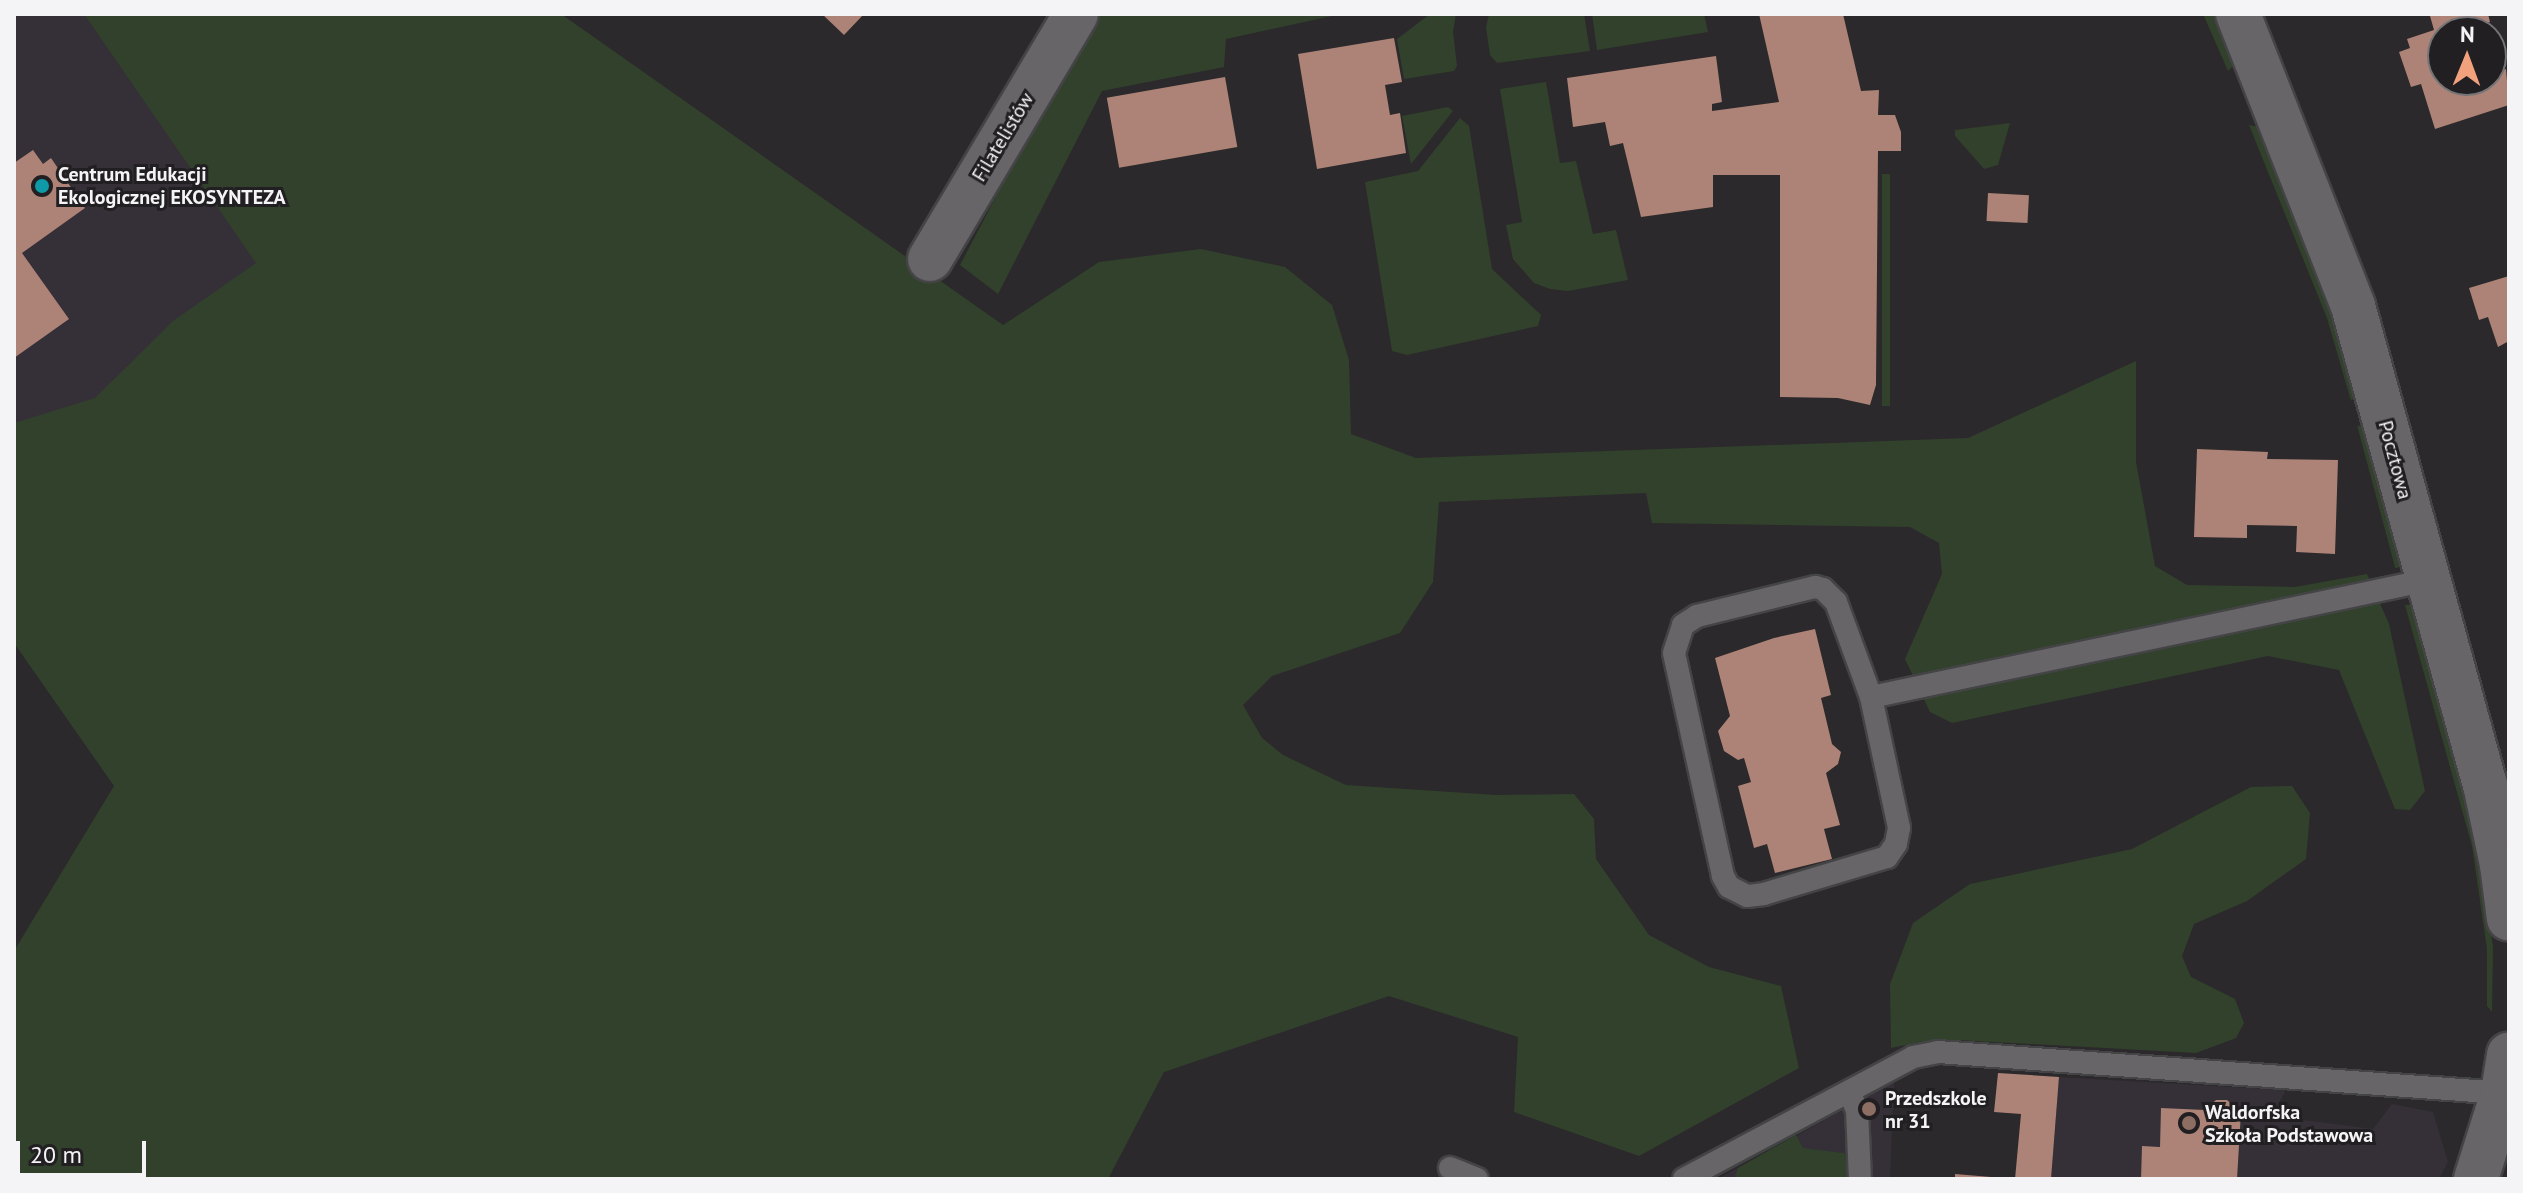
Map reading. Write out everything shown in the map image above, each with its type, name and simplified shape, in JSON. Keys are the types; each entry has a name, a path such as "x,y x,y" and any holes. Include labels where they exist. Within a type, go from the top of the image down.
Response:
{"street":[{"name":"Filatelistów","path":"930,259 1076,14"},
{"name":"Pocztowa","path":"2238,14 2353,306 2428,580 2497,783 2509,919"},
{"path":"2490,1170 2506,1074"}],"lane":[{"path":"1871,697 2428,580"},
{"path":"1815,587 1823,589 1836,602 1871,697 1899,828 1896,844 1887,857 1764,894 1747,896 1729,887 1723,876 1674,653 1683,625 1697,616 1815,587"},
{"path":"1684,1179 1913,1057 1938,1052 2506,1074"},
{"path":"1849,1092 1857,1110 1860,1179"},
{"path":"1450,1168 1477,1179"}],"shaded area":[{"path":"14,14 189,14 377,481 14,643"},
{"name":"Waldorfska Szkoła Podstawowa","path":"2059,1077 2286,1090 2272,1116 2373,1129 2392,1104 2433,1112 2448,1162 2439,1179 2051,1179"},
{"name":"Przedszkole nr 31","path":"1894,1082 1890,1179 1717,1179 1738,1168"}],"green space":[{"path":"84,14 561,14 1003,325 1099,262 1201,249 1285,267 1332,305 1349,360 1351,434 1416,458 1968,438 2136,361 2136,462 2155,566 2187,585 2295,587 2367,574 2389,624 2425,791 2410,810 2395,809 2339,670 2268,656 1952,723 1930,712 1905,659 1942,574 1939,543 1910,527 1652,523 1646,493 1439,502 1433,582 1400,633 1272,676 1243,705 1262,738 1283,755 1346,785 1496,795 1574,794 1594,819 1596,859 1649,935 1709,967 1781,986 1799,1068 1639,1156 1514,1112 1518,1037 1389,996 1164,1072 1108,1179 14,1179 14,951 114,786 14,643 14,423 95,398 173,321 256,263"},
{"path":"1092,14 1341,14 1226,39 1224,67 1102,91 998,294 960,265"},
{"path":"1430,14 1456,14 1453,32 1457,66 1454,71 1404,79 1397,39"},
{"path":"1489,14 1584,14 1590,51 1497,63 1490,55 1486,27"},
{"path":"1592,14 1704,14 1708,32 1597,50"},
{"path":"2203,14 2215,14 2235,64 2228,71"},
{"path":"1546,82 1560,163 1576,161 1593,234 1616,230 1628,280 1568,291 1550,289 1534,283 1513,259 1506,225 1522,222 1500,89"},
{"path":"1448,107 1453,111 1411,164 1402,116"},
{"path":"1460,118 1469,126 1492,269 1541,315 1538,326 1407,355 1392,351 1365,182 1418,171"},
{"path":"2010,123 1998,165 1984,169 1955,136 1955,130"},
{"path":"2249,125 2265,128 2321,267 2359,392 2351,401 2327,318"},
{"path":"1882,174 1890,174 1890,406 1882,406"},
{"path":"2366,424 2404,566 2395,568 2357,426"},
{"path":"2416,604 2479,843 2493,947 2492,1012 2487,1006 2487,949 2472,846 2405,605"},
{"path":"2292,786 2310,813 2306,859 2247,901 2194,924 2182,956 2191,977 2235,999 2244,1023 2236,1038 2196,1053 1956,1040 1920,1042 1891,1048 1890,984 1913,923 1970,884 2132,849 2251,787"},
{"path":"1796,1135 1803,1148 1850,1154 1850,1179 1734,1179 1738,1168"}],"building":[{"path":"822,14 864,14 844,35"},
{"path":"1759,14 1843,14 1861,91 1879,90 1878,115 1895,115 1901,132 1901,151 1878,151 1876,385 1870,405 1838,398 1780,397 1780,175 1713,175 1713,207 1641,217 1623,143 1610,146 1605,122 1573,127 1567,78 1716,56 1722,102 1712,104 1712,111 1779,102"},
{"path":"2488,14 2488,16 2430,16"},
{"path":"2427,32 2427,96 2507,96 2507,81 2509,105 2435,129 2421,84 2411,87 2399,52 2410,48 2407,39"},
{"path":"1394,38 1402,82 1385,85 1390,115 1400,113 1406,153 1317,169 1298,54"},
{"path":"1225,77 1237,147 1119,168 1107,98"},
{"path":"33,150 43,164 51,158 85,208 22,253 69,319 14,358 14,163"},
{"path":"1988,193 2029,195 2027,223 1987,221"},
{"path":"2509,276 2509,341 2498,347 2488,317 2479,320 2469,288"},
{"path":"2197,449 2268,452 2267,459 2338,460 2335,554 2296,552 2297,526 2247,525 2247,538 2194,537"},
{"path":"1815,629 1831,695 1821,698 1832,744 1841,752 1838,764 1826,773 1840,825 1824,829 1832,859 1775,873 1767,844 1754,848 1738,786 1751,782 1744,758 1738,760 1724,751 1718,731 1730,716 1715,658 1774,638"},
{"path":"1998,1073 2059,1077 2051,1179 2015,1179 2021,1114 1994,1112"},
{"path":"2216,1100 2227,1100 2241,1112 2237,1179 2141,1179 2142,1146 2160,1147 2161,1108 2205,1110"},
{"path":"1955,1174 1991,1177 1991,1179 1955,1179"}],"place":[{"name":"Centrum Edukacji Ekologicznej EKOSYNTEZA","path":"42,186"},
{"name":"Przedszkole nr 31","path":"1869,1109"},
{"name":"Waldorfska Szkoła Podstawowa","path":"2189,1123"}]}
